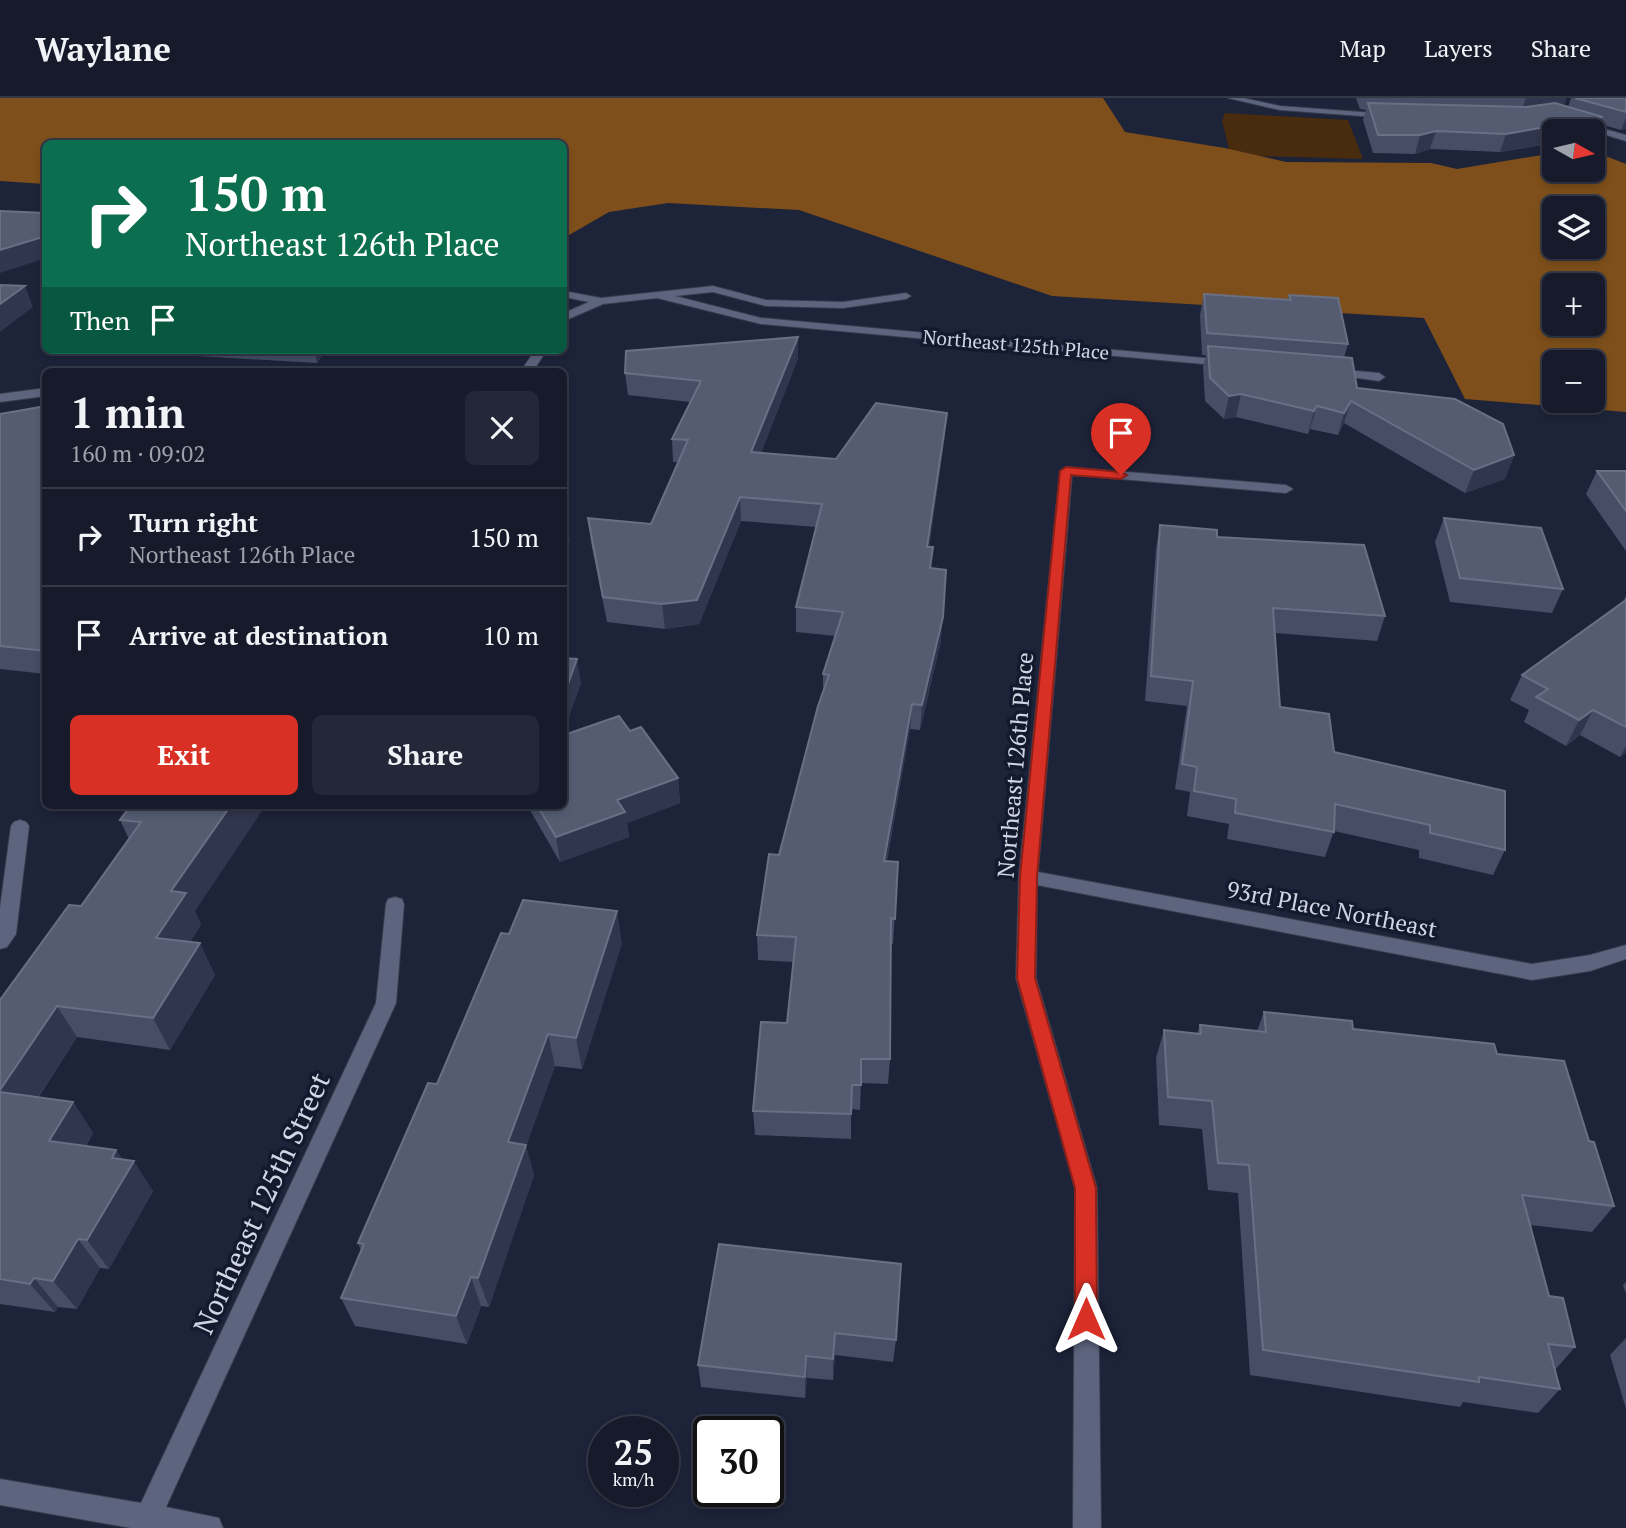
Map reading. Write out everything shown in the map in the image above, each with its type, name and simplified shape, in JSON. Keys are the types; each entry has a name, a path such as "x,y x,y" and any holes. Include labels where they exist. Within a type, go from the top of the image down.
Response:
{"street":[{"path":"1232,98 1280,108 1397,116"},
{"path":"1561,118 1626,138"},
{"name":"Northeast 125th Place","path":"569,311 601,301 713,289 766,303 843,305 906,296"},
{"path":"567,295 601,301"},
{"name":"Northeast 125th Place","path":"657,295 761,321 1242,364"},
{"path":"1324,372 1379,377"},
{"path":"0,398 42,392"},
{"name":"Northeast 126th Place","path":"1087,1528 1086,1188 1026,978 1028,877 1066,471 1286,489"},
{"path":"0,942 6,934 20,826"},
{"name":"93rd Place Northeast","path":"1028,877 1532,972 1590,963 1626,952"},
{"name":"Northeast 125th Street","path":"148,1517 386,1003 395,904"},
{"path":"0,1492 209,1528"}],"shaded area":[{"path":"0,98 1103,98 1125,132 1225,148 1286,162 1431,163 1457,169 1542,155 1542,182 1605,182 1605,156 1626,164 1626,412 1605,410 1605,350 1542,350 1542,405 1465,399 1424,318 1052,296 799,210 668,203 609,212 567,236 567,140 42,140 42,184 0,181"},
{"path":"1225,113 1348,120 1363,159 1259,156 1229,149 1222,121"}],"building":[{"path":"1575,98 1626,98 1626,112"},
{"path":"1368,103 1526,107 1555,103 1603,117 1542,119 1542,128 1506,134 1436,131 1420,135 1378,135"},
{"path":"0,211 42,213 42,237 0,250"},
{"path":"0,285 25,286 0,304"},
{"path":"1204,294 1291,300 1289,295 1338,298 1348,344 1207,333"},
{"path":"798,337 751,452 836,459 876,403 947,413 927,547 933,547 930,568 946,570 943,617 922,705 912,704 884,861 898,862 895,919 891,918 890,1059 861,1059 861,1085 852,1085 851,1114 753,1111 761,1022 787,1023 796,937 757,935 769,854 779,855 818,706 829,675 823,674 843,612 796,607 822,504 740,497 697,600 662,604 603,597 588,518 651,524 688,440 672,439 701,381 625,373 626,351"},
{"path":"1208,346 1352,358 1357,388 1455,399 1503,424 1514,455 1474,470 1351,401 1344,413 1317,406 1314,411 1241,394 1229,396 1210,378"},
{"path":"42,407 42,651 0,646 0,414"},
{"path":"1597,471 1626,471 1626,511"},
{"path":"1444,518 1541,528 1563,589 1460,578"},
{"path":"1160,525 1217,530 1217,537 1364,545 1385,616 1273,608 1280,707 1329,714 1334,752 1505,791 1505,850 1430,833 1430,825 1335,804 1334,832 1235,813 1236,799 1194,791 1197,767 1182,764 1193,681 1151,676"},
{"path":"1626,600 1626,727 1593,710 1579,720 1536,697 1548,689 1522,675"},
{"path":"567,658 577,659 567,687"},
{"path":"619,716 630,731 641,727 678,778 617,800 625,812 556,837 539,809 567,809 567,734"},
{"path":"128,809 228,809 171,891 186,893 156,938 200,943 153,1018 57,1006 0,1090 0,1000 69,905 81,906 141,822 120,820"},
{"path":"523,900 617,911 576,1038 548,1034 508,1142 526,1145 478,1278 471,1277 456,1316 341,1298 364,1244 358,1243 428,1083 437,1084 501,933 509,934"},
{"path":"1264,1012 1352,1021 1353,1029 1494,1044 1497,1054 1564,1061 1589,1141 1594,1142 1614,1206 1522,1195 1549,1296 1563,1298 1575,1347 1548,1344 1560,1389 1479,1377 1479,1382 1263,1350 1249,1165 1218,1163 1212,1101 1168,1097 1164,1030 1201,1034 1200,1025 1266,1032"},
{"path":"0,1092 73,1102 49,1141 116,1150 112,1158 134,1161 87,1240 78,1239 53,1281 34,1278 30,1284 0,1279"},
{"path":"719,1244 901,1264 896,1340 835,1333 833,1359 806,1356 805,1377 698,1365"}],"route":[{"path":"1086,1319 1086,1188 1026,978 1028,877 1066,471 1121,475"}]}
